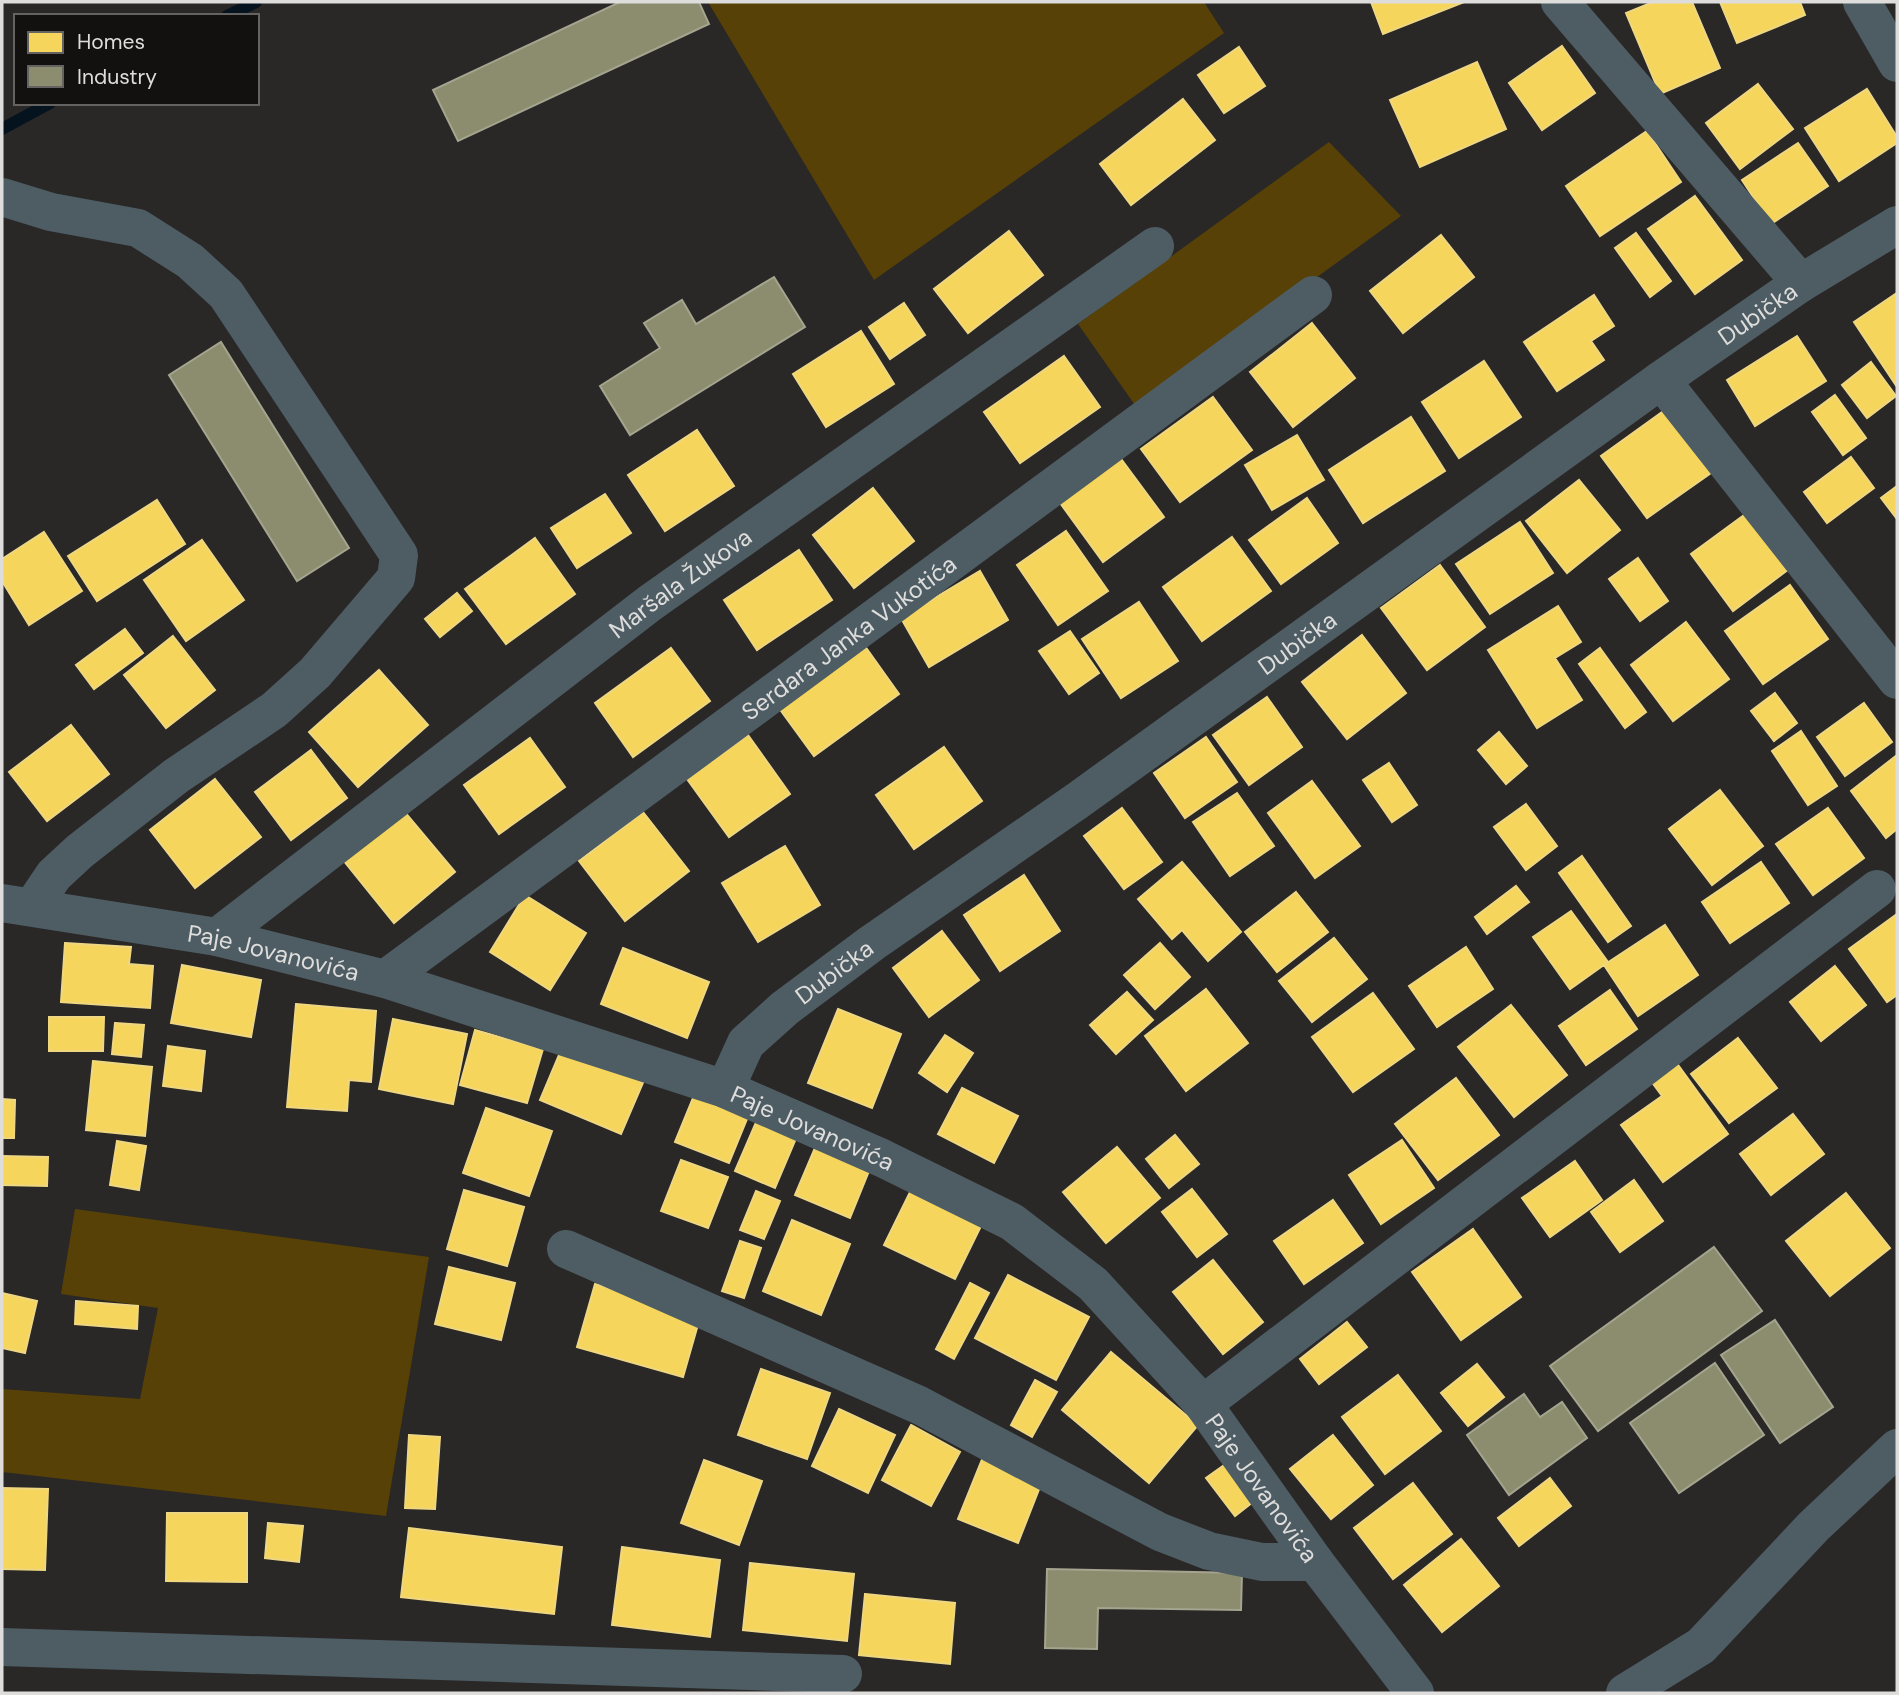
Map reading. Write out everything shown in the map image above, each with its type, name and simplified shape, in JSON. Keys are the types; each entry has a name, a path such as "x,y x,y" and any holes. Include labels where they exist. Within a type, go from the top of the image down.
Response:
{"street":[{"path":"1560,2 1801,283"},
{"path":"1862,2 1897,63"},
{"path":"12,201 138,228 190,261 226,294 398,555 396,578 315,673 274,710 176,776 80,851 54,876 18,904"},
{"name":"Dubička","path":"725,1088 746,1043 785,1008 1661,380 1801,283 1897,225"},
{"name":"Maršala Žukova","path":"217,937 650,603 1155,246"},
{"name":"Serdara Janka Vukotića","path":"385,979 1312,295"},
{"path":"1661,380 1897,680"},
{"path":"1203,1404 1877,889"},
{"name":"Paje Jovanovića","path":"18,904 217,937 385,979 725,1088 882,1158 1012,1222 1093,1284 1203,1404 1315,1562 1415,1693"},
{"path":"566,1249 919,1405 1160,1532 1209,1550 1262,1562 1315,1562"},
{"path":"1625,1693 1701,1646 1814,1526 1897,1448"},
{"path":"2,1647 843,1674"}],"shaded area":[{"path":"708,2 1204,2 1224,33 874,280"},
{"path":"1329,142 1401,216 1137,408 1078,324"},
{"path":"75,1209 429,1257 386,1516 2,1472 2,1389 140,1399 158,1308 61,1294"}],"building: Homes":[{"path":"1371,2 1464,2 1383,34"},
{"path":"1653,2 1692,2 1720,68 1660,94 1626,13"},
{"path":"1720,2 1800,2 1805,15 1737,43"},
{"path":"1562,46 1595,93 1542,130 1509,83"},
{"path":"1239,47 1265,86 1224,113 1198,75"},
{"path":"1477,62 1506,129 1420,167 1390,100"},
{"path":"1758,84 1793,129 1740,169 1706,123"},
{"path":"1867,89 1897,137 1897,143 1839,181 1805,128"},
{"path":"1183,99 1215,140 1131,205 1100,164"},
{"path":"1647,131 1681,182 1600,236 1566,186"},
{"path":"1798,143 1828,186 1771,224 1742,180"},
{"path":"1695,196 1742,260 1695,294 1648,229"},
{"path":"1009,231 1043,275 968,333 934,289"},
{"path":"1636,233 1671,281 1650,297 1615,248"},
{"path":"1441,235 1474,277 1403,333 1370,291"},
{"path":"1897,293 1897,387 1854,322"},
{"path":"1594,295 1614,326 1591,341 1604,360 1557,391 1524,342"},
{"path":"904,303 925,335 890,359 869,327"},
{"path":"1312,323 1355,378 1293,427 1250,372"},
{"path":"861,331 894,384 826,427 793,374"},
{"path":"1797,336 1826,381 1755,426 1727,380"},
{"path":"1064,356 1100,407 1020,463 984,412"},
{"path":"1484,361 1521,417 1459,458 1422,402"},
{"path":"1871,362 1896,396 1867,418 1842,385"},
{"path":"1835,395 1866,438 1843,455 1812,412"},
{"path":"1213,397 1252,450 1180,502 1141,449"},
{"path":"1665,410 1711,473 1647,518 1601,456"},
{"path":"1411,417 1445,471 1363,523 1329,470"},
{"path":"697,430 734,486 665,531 628,475"},
{"path":"1297,435 1324,480 1272,510 1245,465"},
{"path":"1116,452 1164,517 1103,562 1055,496"},
{"path":"1851,457 1874,488 1827,523 1804,492"},
{"path":"1579,480 1620,530 1567,573 1526,521"},
{"path":"1897,486 1897,519 1881,498"},
{"path":"873,488 914,541 854,588 813,535"},
{"path":"605,494 631,533 577,568 551,528"},
{"path":"1307,498 1338,543 1281,584 1249,540"},
{"path":"157,500 185,544 97,601 68,556"},
{"path":"1747,513 1789,569 1733,611 1691,554"},
{"path":"1520,522 1553,573 1490,614 1456,564"},
{"path":"1066,531 1108,591 1058,625 1017,565"},
{"path":"44,532 82,591 29,625 2,581 2,559"},
{"path":"1232,537 1271,591 1202,641 1163,587"},
{"path":"535,538 575,594 506,644 465,589"},
{"path":"202,540 244,600 186,641 144,580"},
{"path":"799,550 832,600 757,650 724,600"},
{"path":"1638,558 1668,601 1640,621 1609,579"},
{"path":"1440,565 1485,627 1427,670 1381,608"},
{"path":"980,571 1008,620 929,667 901,618"},
{"path":"1790,585 1828,639 1763,684 1725,631"},
{"path":"457,593 472,611 440,637 425,619"},
{"path":"1139,602 1178,661 1121,698 1082,639"},
{"path":"1558,606 1581,642 1555,658 1582,700 1537,728 1488,650"},
{"path":"1686,622 1729,679 1673,721 1631,665"},
{"path":"125,629 143,653 94,689 76,665"},
{"path":"1070,631 1099,673 1069,694 1039,651"},
{"path":"1362,635 1406,693 1347,739 1302,682"},
{"path":"173,636 215,690 166,728 124,675"},
{"path":"862,642 899,694 814,756 776,704"},
{"path":"671,648 710,701 633,757 595,703"},
{"path":"1600,648 1646,712 1625,728 1579,664"},
{"path":"379,670 428,725 358,787 309,732"},
{"path":"1775,693 1797,723 1774,741 1751,711"},
{"path":"1267,697 1302,747 1249,785 1213,735"},
{"path":"1864,703 1892,742 1845,776 1817,737"},
{"path":"71,725 109,774 47,821 9,772"},
{"path":"1801,731 1837,786 1808,805 1772,751"},
{"path":"1499,732 1527,766 1506,784 1478,750"},
{"path":"748,735 790,794 729,837 687,779"},
{"path":"1206,737 1237,782 1185,818 1154,773"},
{"path":"530,738 565,787 499,834 464,785"},
{"path":"944,747 982,801 914,849 876,795"},
{"path":"311,750 347,798 291,840 255,792"},
{"path":"1897,755 1897,829 1886,838 1851,791"},
{"path":"1389,763 1417,805 1392,822 1363,780"},
{"path":"215,779 261,837 195,888 150,830"},
{"path":"1312,781 1360,846 1315,878 1268,813"},
{"path":"1720,790 1763,846 1712,885 1669,829"},
{"path":"1237,793 1274,846 1230,876 1193,822"},
{"path":"1526,804 1557,846 1526,870 1494,827"},
{"path":"1122,808 1162,862 1124,889 1084,836"},
{"path":"1828,808 1864,858 1813,895 1776,844"},
{"path":"403,810 455,872 394,923 343,860"},
{"path":"643,812 689,871 625,921 579,861"},
{"path":"785,846 820,905 758,942 722,883"},
{"path":"1582,856 1631,926 1608,942 1559,873"},
{"path":"1182,862 1241,932 1208,961 1182,930 1172,939 1138,899"},
{"path":"1761,862 1789,903 1730,943 1702,902"},
{"path":"1024,875 1060,931 1000,971 964,915"},
{"path":"1516,886 1529,902 1487,934 1475,917"},
{"path":"1296,892 1328,932 1277,972 1245,932"},
{"path":"525,895 586,933 550,990 490,952"},
{"path":"1571,911 1608,962 1570,989 1533,937"},
{"path":"1897,914 1897,995 1887,1002 1849,949"},
{"path":"1665,925 1698,975 1638,1016 1604,965"},
{"path":"942,931 979,980 929,1017 893,968"},
{"path":"1334,938 1367,979 1312,1022 1279,981"},
{"path":"65,943 131,947 129,964 153,966 150,1008 61,1002"},
{"path":"1160,943 1190,977 1155,1009 1124,975"},
{"path":"1466,947 1493,989 1437,1027 1409,986"},
{"path":"623,948 709,982 687,1038 601,1004"},
{"path":"182,965 261,980 251,1037 171,1023"},
{"path":"1835,966 1866,1005 1821,1041 1790,1002"},
{"path":"1206,989 1248,1043 1186,1091 1145,1036"},
{"path":"1610,990 1637,1029 1586,1065 1559,1026"},
{"path":"1127,992 1153,1020 1116,1054 1090,1025"},
{"path":"1373,993 1414,1049 1353,1092 1312,1037"},
{"path":"296,1004 376,1011 371,1082 349,1080 347,1111 287,1107"},
{"path":"1511,1005 1567,1075 1514,1117 1458,1047"},
{"path":"838,1009 901,1034 872,1108 808,1083"},
{"path":"49,1017 104,1017 103,1051 49,1051"},
{"path":"393,1019 467,1034 453,1104 379,1089"},
{"path":"115,1023 144,1025 141,1057 112,1054"},
{"path":"475,1030 543,1049 527,1103 460,1085"},
{"path":"945,1035 973,1053 947,1092 919,1073"},
{"path":"1738,1038 1777,1088 1729,1123 1691,1074"},
{"path":"564,1043 645,1078 621,1134 540,1100"},
{"path":"168,1046 205,1051 201,1091 163,1086"},
{"path":"93,1061 152,1067 145,1136 86,1130"},
{"path":"1676,1062 1728,1134 1663,1182 1621,1125 1662,1096 1651,1081"},
{"path":"1456,1078 1499,1135 1438,1180 1395,1124"},
{"path":"962,1088 1018,1116 994,1163 938,1134"},
{"path":"695,1093 749,1114 729,1163 675,1142"},
{"path":"2,1099 15,1100 14,1138 2,1138"},
{"path":"486,1108 552,1131 529,1196 463,1173"},
{"path":"1793,1114 1824,1154 1771,1195 1740,1154"},
{"path":"757,1120 797,1136 775,1188 735,1171"},
{"path":"1175,1135 1199,1164 1169,1188 1146,1159"},
{"path":"1402,1140 1434,1188 1381,1224 1349,1175"},
{"path":"117,1141 146,1146 139,1190 110,1185"},
{"path":"817,1143 871,1166 850,1218 795,1195"},
{"path":"1117,1147 1160,1198 1106,1243 1063,1192"},
{"path":"2,1156 48,1157 47,1186 2,1185"},
{"path":"681,1160 728,1177 708,1228 661,1211"},
{"path":"1575,1161 1602,1200 1550,1237 1522,1198"},
{"path":"1634,1180 1663,1221 1620,1252 1591,1212"},
{"path":"1192,1189 1227,1234 1197,1257 1162,1212"},
{"path":"464,1190 524,1207 507,1266 447,1249"},
{"path":"911,1190 982,1224 955,1279 884,1245"},
{"path":"756,1191 780,1201 764,1239 740,1230"},
{"path":"1846,1193 1890,1248 1830,1296 1786,1241"},
{"path":"1333,1200 1363,1243 1304,1284 1274,1241"},
{"path":"792,1220 850,1244 821,1315 763,1291"},
{"path":"1473,1229 1521,1297 1461,1340 1412,1272"},
{"path":"740,1241 761,1248 744,1298 722,1291"},
{"path":"1213,1260 1263,1322 1223,1354 1173,1292"},
{"path":"449,1267 515,1283 501,1340 435,1324"},
{"path":"1008,1275 1089,1317 1056,1380 975,1338"},
{"path":"970,1283 989,1293 954,1359 936,1349"},
{"path":"595,1284 701,1314 683,1377 577,1347"},
{"path":"2,1293 37,1301 25,1353 2,1348"},
{"path":"76,1301 138,1306 137,1329 75,1324"},
{"path":"1347,1322 1367,1347 1319,1384 1300,1359"},
{"path":"1111,1352 1198,1425 1149,1483 1062,1410"},
{"path":"1477,1364 1504,1397 1468,1426 1441,1393"},
{"path":"761,1369 830,1393 807,1459 738,1435"},
{"path":"1398,1375 1441,1431 1385,1474 1342,1417"},
{"path":"1035,1380 1057,1392 1032,1437 1011,1425"},
{"path":"839,1409 895,1435 868,1493 812,1466"},
{"path":"911,1425 960,1452 931,1506 882,1480"},
{"path":"409,1435 440,1437 435,1509 405,1508"},
{"path":"1333,1435 1373,1485 1331,1519 1290,1469"},
{"path":"983,1457 1043,1479 1018,1543 958,1519"},
{"path":"704,1460 762,1481 739,1545 681,1523"},
{"path":"1230,1461 1258,1498 1235,1516 1206,1478"},
{"path":"1550,1478 1571,1506 1519,1546 1498,1518"},
{"path":"1413,1483 1452,1534 1393,1579 1354,1528"},
{"path":"2,1488 48,1489 45,1570 2,1569"},
{"path":"167,1513 247,1513 247,1582 166,1581"},
{"path":"268,1523 303,1526 299,1562 265,1558"},
{"path":"409,1528 562,1547 554,1614 401,1597"},
{"path":"1461,1539 1499,1586 1442,1632 1404,1585"},
{"path":"622,1547 720,1560 710,1637 612,1625"},
{"path":"750,1563 854,1574 847,1641 743,1630"},
{"path":"865,1594 955,1603 950,1664 859,1655"}],"building: Industry":[{"path":"620,2 699,2 709,24 458,141 433,90"},
{"path":"774,277 805,327 630,435 600,386 660,348 644,323 682,300 696,324"},
{"path":"221,342 349,548 297,581 169,375"},
{"path":"1714,1247 1762,1311 1598,1431 1550,1366"},
{"path":"1775,1320 1833,1407 1780,1443 1721,1355"},
{"path":"1715,1363 1764,1435 1679,1493 1630,1423"},
{"path":"1524,1394 1540,1417 1562,1402 1587,1438 1509,1495 1467,1435"},
{"path":"1047,1569 1242,1573 1241,1610 1098,1608 1097,1649 1045,1648"}],"waterway":[{"path":"231,14 256,2"},
{"path":"2,129 46,105"}]}
